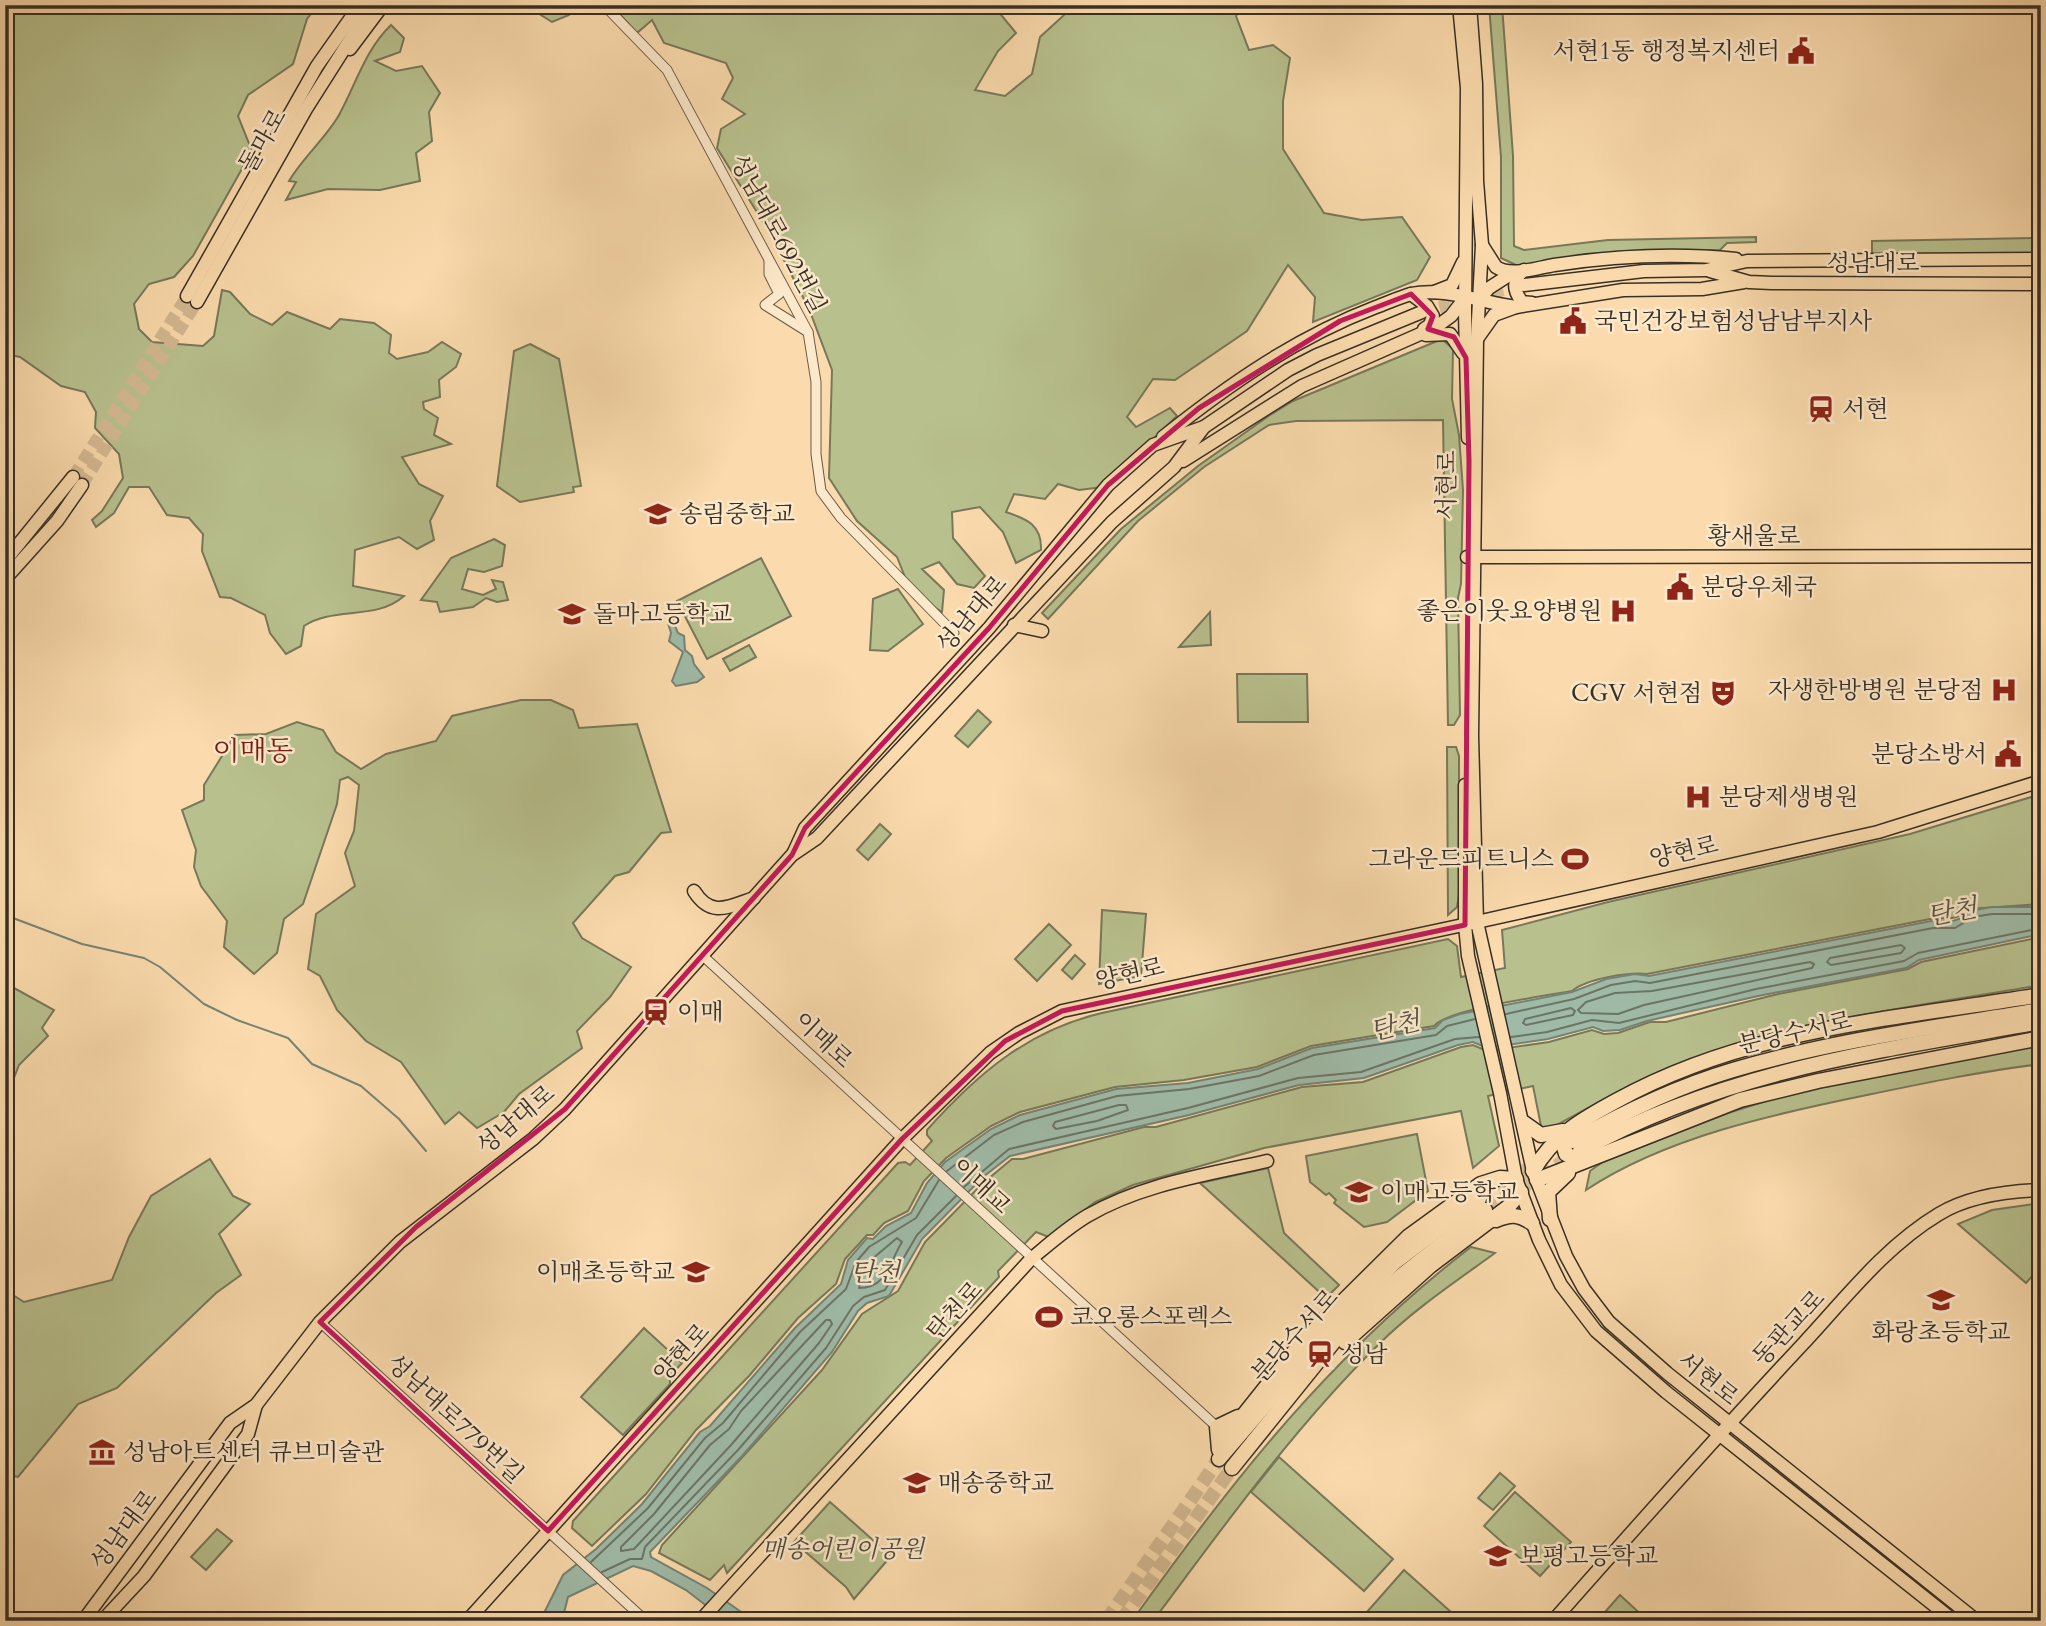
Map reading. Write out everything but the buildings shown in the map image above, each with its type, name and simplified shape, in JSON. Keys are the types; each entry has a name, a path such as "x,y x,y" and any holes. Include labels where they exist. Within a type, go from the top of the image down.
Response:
{"highway":[{"path":"2041,995 1925,1011 1755,1044 1678,1070 1602,1109 1564,1136 1562,1146 1569,1156 1582,1159 1605,1147 1763,1094 2041,1038"},
{"path":"1659,1100 1709,1070 1789,1047 1959,1013 1994,1003"},
{"name":"분당수서로","path":"1574,1146 1659,1100 1722,1074 1786,1056 2041,1010"},
{"name":"분당수서로","path":"1574,1146 1750,1079 1825,1060 2041,1022"},
{"path":"1705,1096 1742,1093 1808,1076 1968,1045 1993,1046"},
{"path":"1550,1219 1548,1192 1574,1146 1602,1109"},
{"path":"1524,1123 1541,1135 1574,1146"},
{"path":"1527,1180 1545,1149 1667,1128"},
{"path":"1232,1468 1355,1331 1430,1266 1484,1211 1574,1146"},
{"path":"1218,1456 1245,1411 1301,1343 1408,1237 1481,1184 1500,1178 1527,1180"},
{"path":"1484,1211 1520,1216 1532,1223"},
{"name":"분당수서로","path":"1218,1456 1328,1331 1394,1263 1484,1211"},
{"path":"1218,1456 1217,1427 1245,1411"}],"main road":[{"path":"317,66 351,5"},
{"name":"돌마로","path":"360,5 317,66 192,299 372,5"},
{"path":"322,85 383,5"},
{"name":"서현로","path":"1459,5 1467,88 1465,298 1472,736 1470,965 1500,1093 1527,1180 1550,1219 1578,1280 1609,1322 1729,1423 1978,1621"},
{"name":"서현로","path":"1469,5 1476,85 1477,181 1482,245 1471,557"},
{"path":"1482,245 1496,267 1502,271 1609,258 1703,256 1747,261"},
{"path":"1429,293 1452,285 1466,251"},
{"name":"성남대로","path":"1524,285 1644,271 1706,270 1747,261 2041,259"},
{"name":"성남대로","path":"1706,270 1749,282 2041,284"},
{"path":"1479,300 1489,288 1519,271"},
{"path":"1519,271 1515,281 1515,293 1522,302 1534,304"},
{"path":"1477,339 1494,315 1517,307 1623,290 1703,289 1749,282"},
{"path":"1153,445 1211,400 1298,344 1340,321 1411,294 1429,293 1517,307"},
{"path":"1411,294 1427,306 1433,316 1430,325 1411,336"},
{"path":"1174,467 1302,386 1436,327 1451,316 1465,298"},
{"name":"성남대로","path":"792,855 805,828 989,628 1108,485 1153,445 1203,427 1288,370 1422,312"},
{"path":"1411,336 1450,334 1466,358"},
{"name":"성남대로","path":"83,1621 230,1423 256,1405 320,1322 416,1227 549,1125 792,855 817,838 1112,522 1174,467 1203,427"},
{"path":"5,561 77,481 57,521 5,579"},
{"name":"황새울로","path":"1471,557 2041,556"},
{"path":"1014,625 1042,631 1031,607"},
{"name":"양현로","path":"467,1621 902,1139 990,1053 1019,1033 1062,1011 1471,924 1878,832 2041,781"},
{"path":"694,891 705,905 719,909 754,898"},
{"name":"서현로","path":"1471,924 1485,961 1524,1123 1532,1223 1561,1285 1596,1331 1719,1435 1954,1621"},
{"name":"탄천로","path":"700,1621 1031,1259 1075,1223 1123,1198 1159,1185 1267,1161"},
{"name":"동판교로","path":"1553,1621 1729,1423 1906,1237 1942,1212 1960,1205 2002,1194 2041,1189"},
{"name":"성남대로","path":"102,1621 144,1576 248,1434 256,1405"},
{"path":"73,1621 102,1581 118,1571"},
{"path":"112,1621 127,1594"},
{"path":"2034,1621 2041,1617"}],"street":[{"name":"성남대로692번길","path":"604,5 667,69 808,332 816,382 817,454 821,491 841,518 954,633"},
{"path":"769,259 769,274 779,294 765,305 808,332"},
{"name":"이매로","path":"703,956 918,1153"},
{"name":"이매교","path":"918,1153 1031,1259"},
{"path":"1031,1259 1217,1427"},
{"name":"성남대로779번길","path":"320,1322 646,1621"}],"highlighted area":[{"path":"1411,294 1433,316 1428,329 1454,337 1466,358 1469,461 1465,925 1062,1011 1005,1041 902,1139 548,1531 320,1322 416,1227 565,1109 792,855 805,828 989,628 1108,485 1199,408 1340,321"}],"green space":[{"path":"5,5 318,5 307,19 293,64 248,95 238,116 252,151 193,256 174,277 149,284 134,304 139,329 152,342 203,346 214,336 222,290 230,292 250,314 272,325 287,312 330,329 340,319 374,323 391,335 389,353 397,359 428,352 442,342 461,354 456,367 439,380 440,397 423,402 424,409 438,418 434,435 451,444 402,457 419,484 443,496 430,521 434,540 417,549 399,537 355,550 353,586 404,596 393,604 316,620 304,626 301,646 286,654 270,633 265,615 231,598 220,597 202,551 203,534 189,518 167,515 149,487 129,487 114,513 96,527 92,520 102,511 123,478 119,454 95,428 96,412 85,392 61,386 20,357 5,354"},
{"path":"525,5 572,6 569,15 552,22"},
{"path":"611,5 993,5 1016,33 998,51 975,90 1005,96 1032,74 1040,37 1075,5 1243,5 1236,16 1249,50 1273,45 1290,58 1283,101 1283,149 1324,213 1362,220 1402,217 1430,257 1417,280 1313,322 1315,297 1288,265 1247,331 1175,380 1153,379 1127,417 1136,427 1170,408 1177,416 1103,487 1079,490 1058,484 1045,499 1014,494 1006,512 1032,524 1039,534 1041,550 1016,563 1003,532 980,507 952,512 953,538 985,576 974,588 957,584 939,562 922,569 944,590 942,612 911,592 897,557 857,521 829,478 832,370 809,309 770,233 717,148 721,129 745,114 722,99 733,78 726,63 664,43 652,20 637,33"},
{"path":"1489,5 1502,5 1513,156 1514,246 1524,250 1608,240 1756,237 1756,242 1727,243 1720,250 1606,253 1518,266 1501,258 1501,157"},
{"path":"391,25 404,38 400,52 375,61 396,71 422,66 440,93 429,112 432,141 416,153 420,181 380,190 328,189 286,200 296,182 289,181 334,123 374,45"},
{"path":"2041,238 2041,255 1872,258 1872,241"},
{"path":"1442,339 1453,349 1452,399 1459,435 1463,490 1461,584 1458,598 1460,715 1454,725 1448,725 1443,420 1296,421 1269,425 1204,467 1138,521 1048,619 1042,613 1121,529 1198,466 1270,415 1293,401"},
{"path":"530,344 559,359 581,486 573,487 574,492 520,502 497,486 514,351"},
{"path":"494,539 505,545 502,566 484,572 468,569 462,589 483,595 496,589 492,580 503,582 508,600 497,602 486,598 473,607 440,612 437,602 421,600 451,558"},
{"path":"761,558 791,616 707,659 677,601"},
{"path":"898,589 923,624 888,651 870,650 873,599"},
{"path":"1210,612 1211,645 1179,647"},
{"path":"749,645 756,657 730,671 723,659"},
{"path":"1237,674 1307,674 1308,722 1238,722"},
{"path":"521,700 551,700 573,710 579,728 637,724 671,832 661,833 629,872 615,876 573,923 582,938 631,967 610,997 577,1031 582,1048 519,1094 504,1112 477,1128 459,1112 445,1124 401,1062 366,1041 337,1010 320,976 308,969 316,914 355,886 345,853 354,831 359,785 348,777 340,780 337,804 303,904 284,919 277,953 254,974 224,947 227,921 201,886 194,867 196,850 182,810 204,800 204,785 235,735 266,734 297,722 323,730 336,752 361,769 386,754 436,741 452,716"},
{"path":"978,710 991,722 968,747 955,736"},
{"path":"1447,747 1456,747 1459,756 1459,895 1457,907 1448,915"},
{"path":"2041,794 2041,904 1968,909 1955,917 1930,919 1647,974 1608,977 1572,991 1458,1014 1434,1026 1311,1046 1257,1067 1184,1080 1115,1087 1020,1112 991,1126 946,1158 924,1181 908,1211 884,1223 873,1235 867,1235 845,1259 836,1284 798,1318 749,1376 696,1430 646,1494 592,1546 572,1528 573,1521 898,1163 905,1162 910,1165 932,1141 927,1130 946,1110 984,1073 1005,1057 1050,1031 1102,1013 1448,939 1457,946 1461,977 1505,968 1502,930 1608,902 1910,834"},
{"path":"880,824 891,834 868,860 857,850"},
{"path":"1102,910 1146,914 1141,976 1099,984"},
{"path":"1049,924 1071,945 1037,981 1015,959"},
{"path":"2041,937 2041,985 1821,1023 1734,1045 1654,1074 1548,1130 1541,1126 1533,1086 1488,1096 1499,1146 1473,1168 1461,1111 1264,1148 1133,1185 1095,1202 1049,1237 1036,1232 998,1271 999,1277 727,1573 724,1565 710,1580 659,1553 662,1545 822,1370 862,1314 898,1291 925,1242 982,1184 1012,1159 1023,1159 1144,1127 1156,1127 1302,1087 1363,1082 1461,1047 1473,1045 1487,1051 1549,1042 1592,1030 1604,1034 1618,1033 1650,1022 1666,1022 1778,994 1908,969 1921,962"},
{"path":"1075,955 1085,964 1072,979 1062,970"},
{"path":"5,983 54,1010 42,1028 48,1036 19,1065 5,1101"},
{"path":"2030,1047 2041,1048 2041,1064 1932,1082 1758,1119 1651,1155 1586,1190 1590,1171 1604,1161 1728,1113 1795,1092"},
{"path":"1417,1134 1428,1191 1387,1222 1364,1227 1334,1203 1336,1200 1329,1193 1326,1195 1310,1182 1306,1156"},
{"path":"210,1159 233,1196 250,1204 219,1234 241,1275 216,1293 117,1388 78,1404 18,1477 5,1474 5,1290 24,1302 112,1280 129,1237 151,1196"},
{"path":"1268,1168 1284,1233 1339,1285 1326,1298 1200,1183"},
{"path":"2041,1203 2041,1266 2026,1283 1958,1224 1992,1210"},
{"path":"1471,1247 1495,1253 1420,1308 1378,1345 1288,1444 1153,1621 1132,1621 1208,1518 1287,1421 1374,1331"},
{"path":"644,1328 682,1363 670,1376 670,1384 623,1435 581,1397"},
{"path":"1279,1457 1393,1559 1364,1591 1251,1492"},
{"path":"1500,1473 1515,1486 1493,1510 1478,1498"},
{"path":"1515,1492 1571,1542 1540,1576 1484,1526"},
{"name":"매송어린이공원","path":"830,1502 891,1556 854,1599 846,1587 794,1542"},
{"path":"217,1529 232,1541 206,1570 191,1557"},
{"path":"1404,1570 1461,1621 1359,1621"},
{"path":"1620,1595 1648,1621 1597,1621"}],"water":[{"path":"672,619 678,633 684,636 685,650 692,656 694,664 704,677 697,682 676,686 672,681 683,652 669,641 671,633 668,623"},
{"name":"탄천","path":"1992,907 2041,907 2041,934 1919,960 1906,968 1758,996 1647,1021 1620,1030 1603,1031 1593,1027 1548,1039 1487,1048 1473,1042 1458,1045 1364,1078 1299,1085 1189,1115 1010,1156 983,1177 922,1239 889,1296 867,1303 858,1311 832,1352 743,1455 650,1552 651,1557 707,1588 754,1621 726,1621 686,1590 651,1571 633,1566 568,1597 562,1621 536,1621 544,1613 563,1575 596,1549 642,1504 700,1432 710,1426 795,1328 841,1284 848,1260 867,1238 873,1239 886,1226 911,1213 927,1183 945,1162 991,1129 1020,1115 1116,1089 1188,1083 1258,1069 1312,1048 1435,1028 1443,1020 1460,1014 1572,992 1606,979 1635,974 1649,976 1931,921 1953,921 1962,918 1969,911"}],"waterway":[{"path":"5,915 82,944 144,958 160,967 204,1004 237,1020 288,1038 312,1064 361,1086 399,1119 426,1151"}],"tunnel":[{"path":"1422,312 1523,285"},
{"path":"73,477 187,296"},
{"path":"82,485 197,302"},
{"path":"1485,1210 1579,1152"},
{"path":"1479,1199 1542,1160"},
{"path":"1106,1621 1219,1459"},
{"path":"1121,1621 1232,1468"}],"place":[{"name":"서현1동 행정복지센터","path":"1801,51"},
{"name":"국민건강보험성남남부지사","path":"1573,321"},
{"name":"서현","path":"1821,409"},
{"name":"송림중학교","path":"658,514"},
{"name":"분당우체국","path":"1680,587"},
{"name":"좋은이웃요양병원","path":"1623,611"},
{"name":"돌마고등학교","path":"572,614"},
{"name":"자생한방병원 분당점","path":"2004,690"},
{"name":"CGV 서현점","path":"1723,693"},
{"name":"분당소방서","path":"2008,754"},
{"name":"분당제생병원","path":"1698,797"},
{"name":"그라운드피트니스","path":"1575,859"},
{"name":"이매","path":"656,1012"},
{"name":"이매고등학교","path":"1359,1192"},
{"name":"이매초등학교","path":"696,1272"},
{"name":"화랑초등학교","path":"1941,1300"},
{"name":"코오롱스포렉스","path":"1049,1317"},
{"name":"성남","path":"1320,1354"},
{"name":"성남아트센터 큐브미술관","path":"102,1452"},
{"name":"매송중학교","path":"917,1483"},
{"name":"보평고등학교","path":"1498,1556"}],"district":[{"name":"이매동","path":"253,751"}]}
